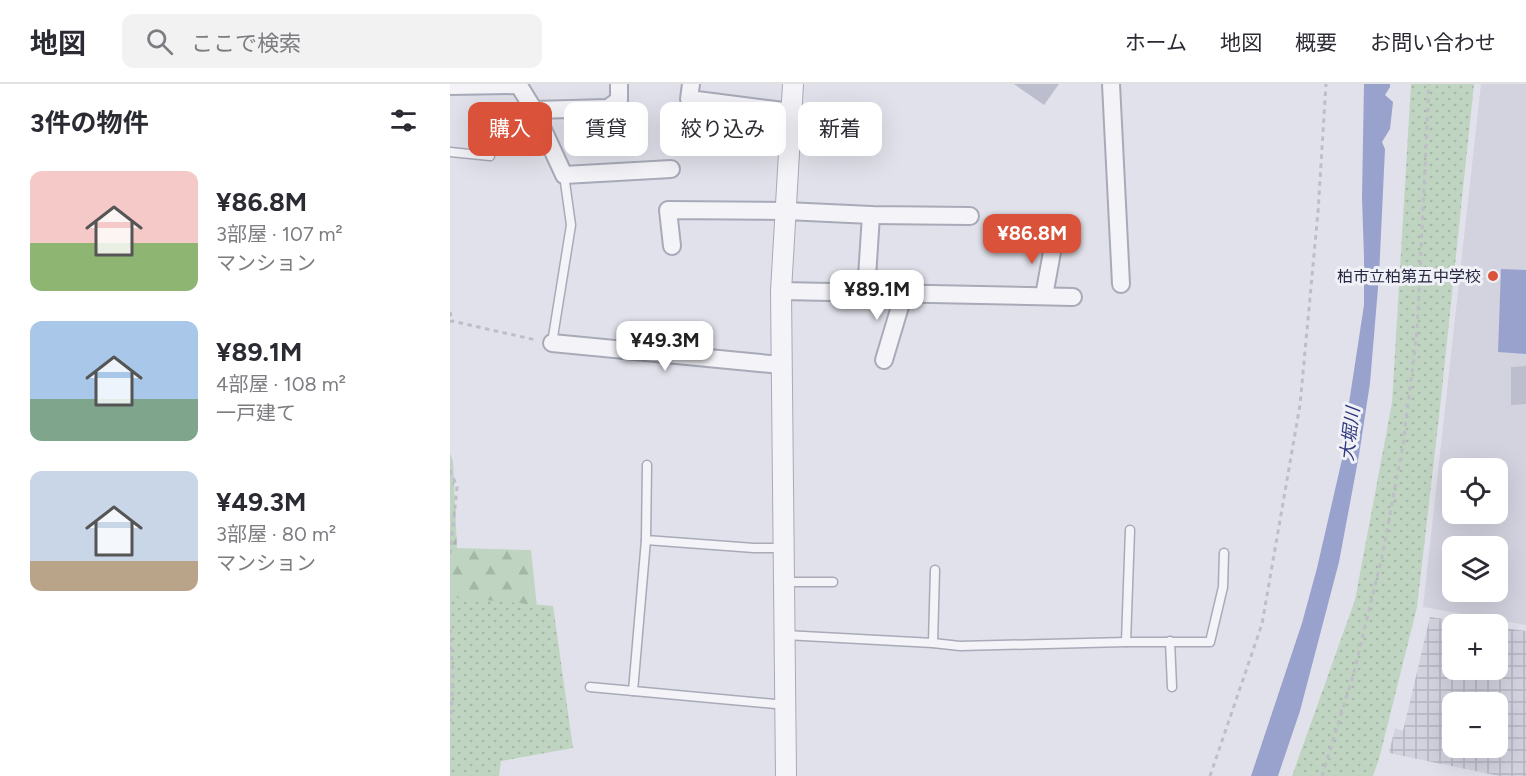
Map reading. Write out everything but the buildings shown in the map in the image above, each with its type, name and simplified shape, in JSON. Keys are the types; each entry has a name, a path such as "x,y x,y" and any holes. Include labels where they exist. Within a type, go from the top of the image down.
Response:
{"street":[{"path":"552,110 608,108 619,100 619,84"},
{"path":"690,84 689,99 792,112"},
{"path":"786,776 781,291 793,84"},
{"path":"1111,84 1121,284"},
{"path":"450,86 518,85 529,102"},
{"path":"552,150 564,176 671,169"},
{"path":"672,246 668,210 970,216"},
{"path":"866,292 871,215"},
{"path":"1044,296 1054,241"},
{"path":"781,291 1073,297"},
{"path":"884,360 904,293"},
{"path":"552,343 781,365"}],"lane":[{"path":"450,152 468,154"},
{"path":"552,343 571,225 564,176"},
{"path":"633,691 646,540 647,465"},
{"path":"1126,642 1130,530"},
{"path":"646,540 784,548"},
{"path":"785,635 960,646 1210,642 1223,587 1224,553"},
{"path":"933,643 935,570"},
{"path":"785,582 833,582"},
{"path":"1170,642 1172,687"},
{"path":"590,687 786,705"}],"path":[{"path":"1210,776 1262,624 1300,405 1318,212 1326,84"},
{"path":"1322,776 1353,676 1382,557 1403,445 1417,332 1429,84"},
{"path":"450,312 451,322 552,343"},
{"path":"450,470 457,487 450,557"},
{"path":"450,628 453,674 450,721"}],"shaded area":[{"name":"柏市立柏第五中学校","path":"1481,84 1526,84 1526,625 1508,622 1508,614 1463,614 1423,607"},
{"path":"1430,617 1442,619 1442,680 1508,680 1508,629 1526,631 1526,776 1499,776 1389,753 1395,728 1403,731"}],"green space":[{"path":"1411,84 1474,84 1417,607 1373,776 1292,776 1355,600 1392,403"},
{"path":"450,453 453,461 457,548 531,550 551,741 450,776"},
{"path":"450,597 553,606 573,748 501,761 499,776 450,776"}],"water":[{"name":"大堀川","path":"1364,84 1390,84 1385,95 1393,102 1390,129 1382,142 1385,149 1379,276 1370,383 1359,455 1339,562 1300,711 1278,776 1251,776 1302,623 1343,455 1364,305 1362,197"},
{"path":"1501,269 1526,270 1526,354 1498,352"}],"place":[{"name":"柏市立柏第五中学校","path":"1493,276"}]}
